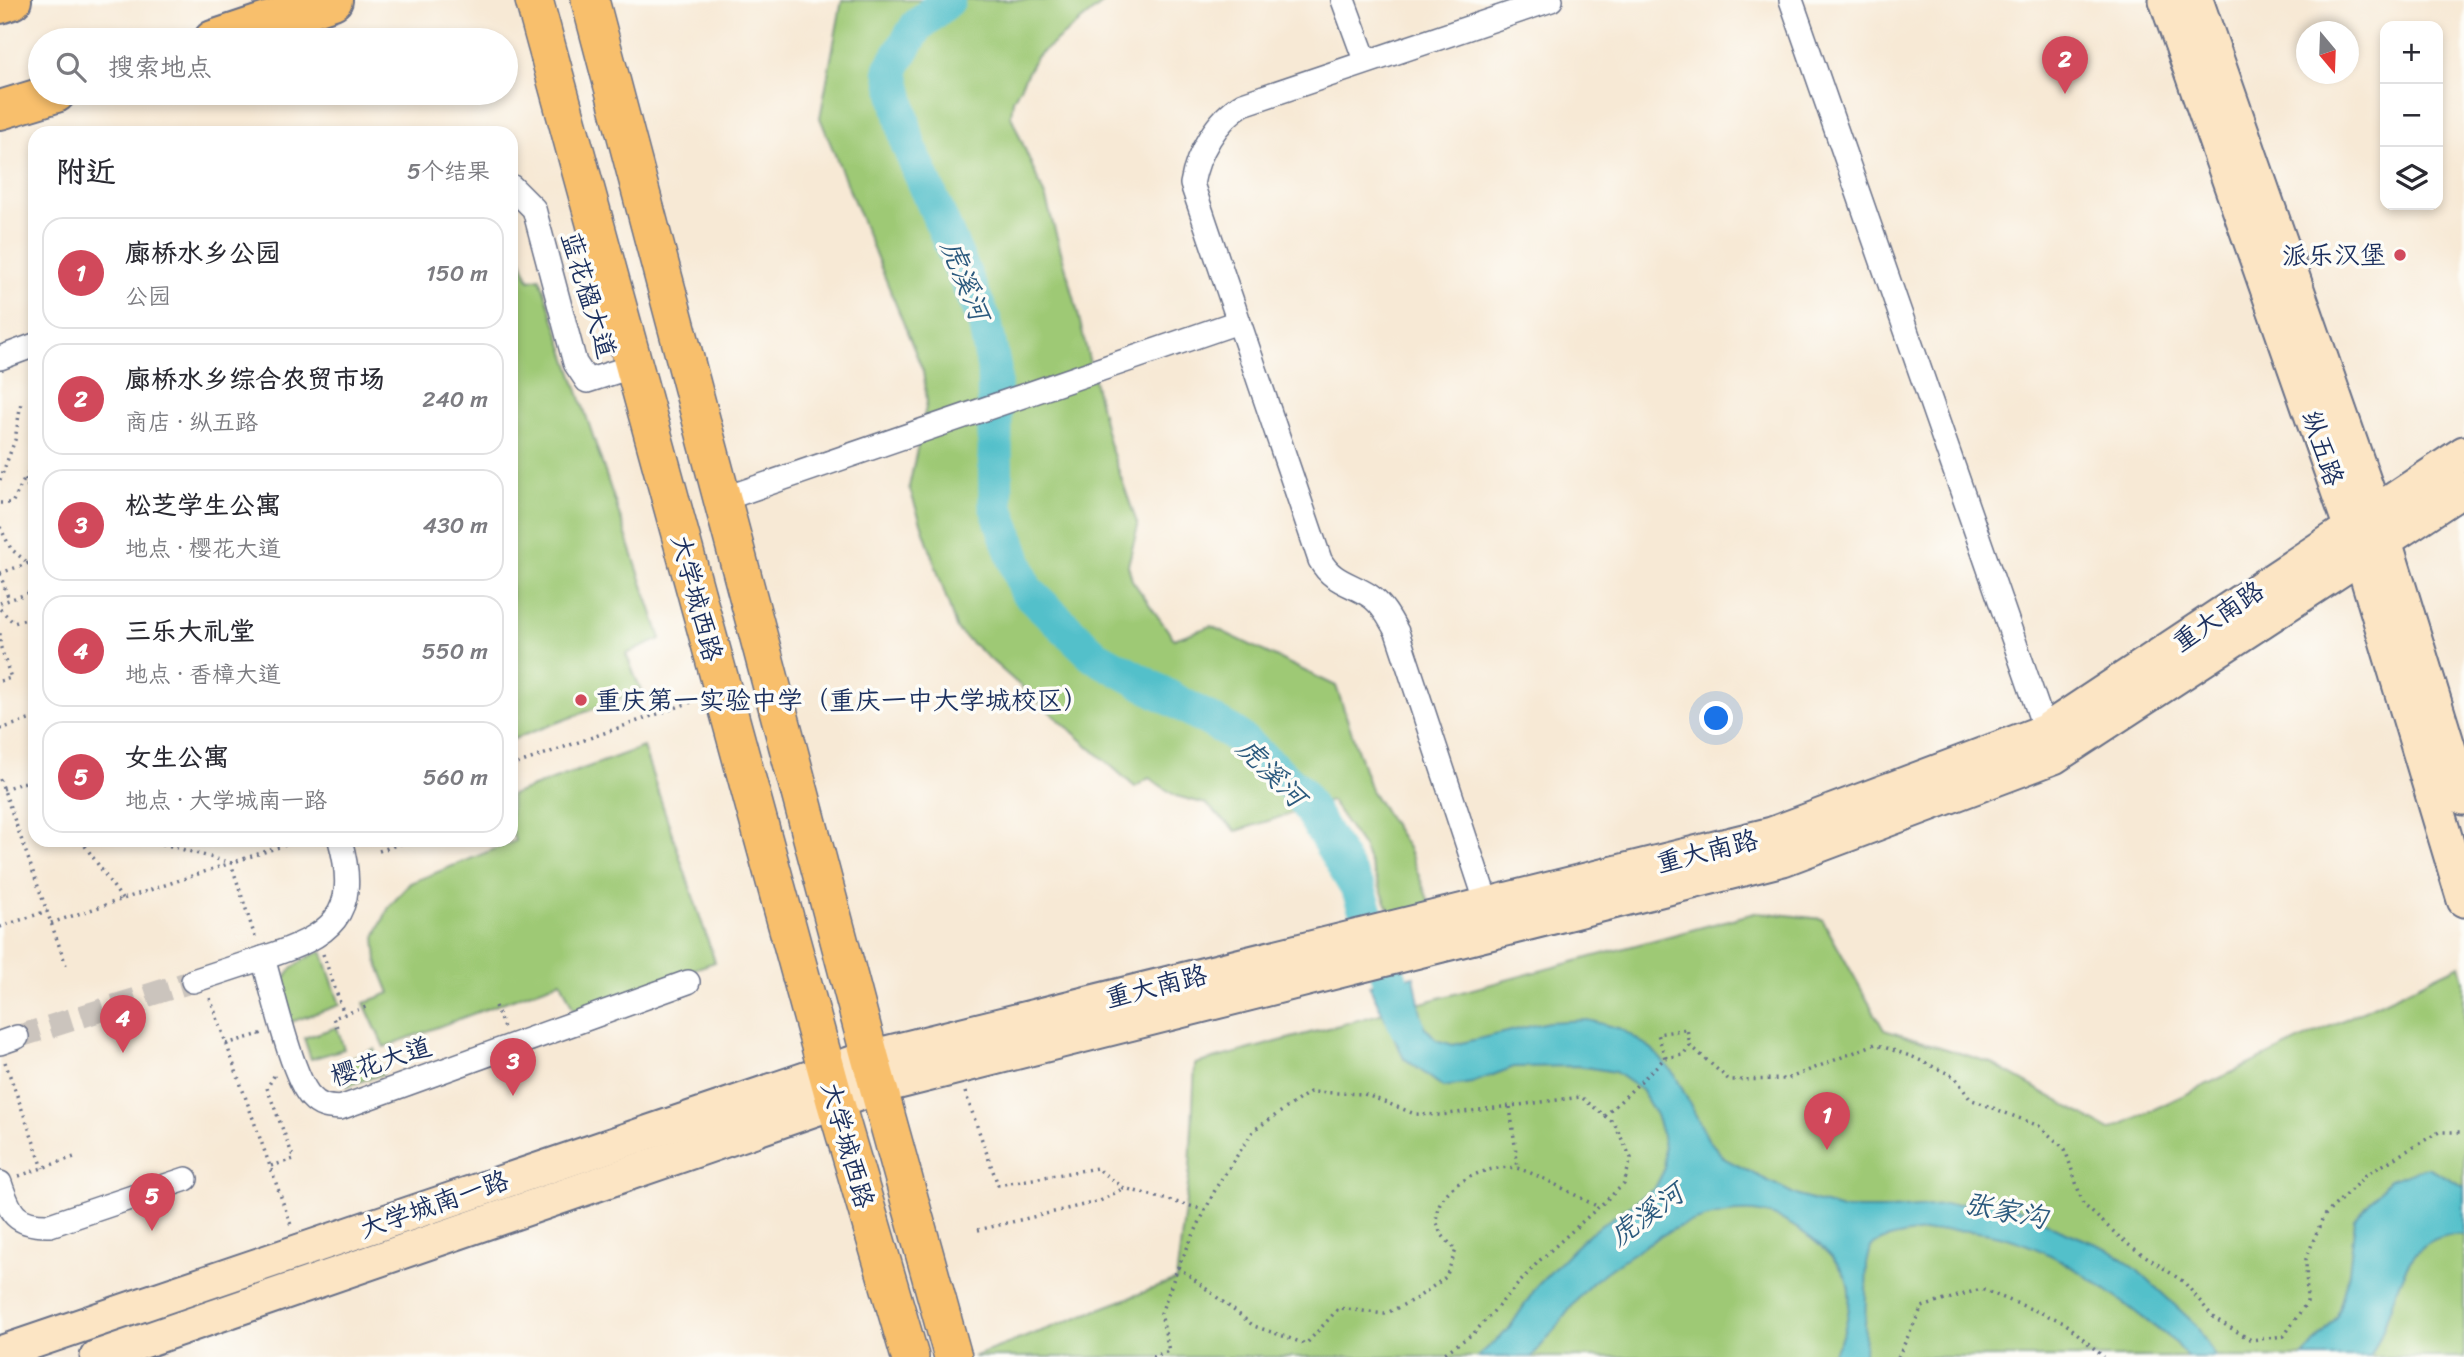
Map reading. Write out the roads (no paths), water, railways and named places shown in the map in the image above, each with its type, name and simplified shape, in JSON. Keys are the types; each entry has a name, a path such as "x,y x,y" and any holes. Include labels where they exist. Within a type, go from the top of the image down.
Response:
{"highway":[{"path":"0,4 12,0"},
{"path":"249,28 333,0"},
{"path":"0,110 28,102"}],"main road":[{"name":"大学城西路","path":"534,0 831,1086 910,1357"},
{"name":"大学城西路","path":"590,0 874,1072 953,1357"},
{"name":"纵五路","path":"2166,0 2368,534 2464,798"},
{"name":"纵五路","path":"2196,0 2368,534 2464,900"},
{"name":"重大南路","path":"874,1072 1492,918 1772,834 2050,744 2368,534 2464,453"},
{"name":"重大南路","path":"2368,534 2464,489"},
{"name":"重大南路","path":"874,1072 956,1067 1315,963"},
{"name":"大学城南一路","path":"0,1353 300,1250 874,1072"},
{"name":"大学城南一路","path":"97,1357 831,1086"}],"street":[{"path":"1343,0 1365,60"},
{"path":"1492,918 1397,632 1384,609 1370,596 1327,573 1320,560 1192,184 1195,169 1226,114 1243,104 1365,60 1551,0"},
{"path":"1791,0 2050,744"},
{"name":"蓝花楹大道","path":"518,193 534,209 575,363 587,381 634,366"},
{"path":"723,499 1238,322"},
{"path":"0,358 28,348"},
{"path":"198,979 296,948 329,928 347,898 348,869 342,847"},
{"name":"樱花大道","path":"263,958 296,1067 309,1095 322,1107 340,1108 688,982"},
{"path":"5,1181 4,1207 17,1219 34,1226 50,1225 186,1179"}],"water":[{"name":"张家沟","path":"1414,976 1423,1025 1437,1040 1453,1045 1548,1022 1588,1020 1621,1029 1652,1049 1675,1075 1708,1139 1725,1159 1798,1196 1842,1209 1892,1209 1996,1201 2031,1213 2054,1227 2108,1249 2136,1269 2196,1325 2215,1357 2187,1357 2176,1343 2117,1298 2059,1260 2028,1245 1996,1235 1961,1230 1902,1235 1882,1240 1871,1247 1867,1264 1864,1357 1830,1357 1840,1341 1849,1310 1849,1290 1842,1271 1811,1238 1785,1221 1761,1213 1741,1212 1712,1216 1683,1225 1620,1262 1589,1286 1531,1357 1477,1357 1508,1330 1537,1286 1573,1249 1590,1233 1655,1188 1665,1168 1663,1137 1656,1115 1641,1090 1615,1072 1579,1066 1514,1067 1472,1083 1443,1087 1404,1058 1369,985"},
{"path":"2427,1167 2464,1186 2464,1235 2441,1237 2424,1246 2411,1260 2401,1278 2370,1357 2303,1357 2337,1317 2349,1272 2355,1219 2389,1180"}],"waterway":[{"name":"虎溪河","path":"948,0 917,26 891,69 908,144 985,323 994,369 996,505 1025,589 1095,656 1233,733 1299,791 1359,891 1406,1025"}],"tunnel":[{"path":"17,1037 193,981"}],"place":[{"name":"廊桥水乡综合农贸市场","path":"2065,94"},
{"name":"派乐汉堡","path":"2400,255"},
{"name":"重庆第一实验中学（重庆一中大学城校区）","path":"581,700"},
{"name":"三乐大礼堂","path":"123,1053"},
{"name":"松芝学生公寓","path":"513,1096"},
{"name":"廊桥水乡公园","path":"1827,1150"},
{"name":"女生公寓","path":"152,1231"}]}
